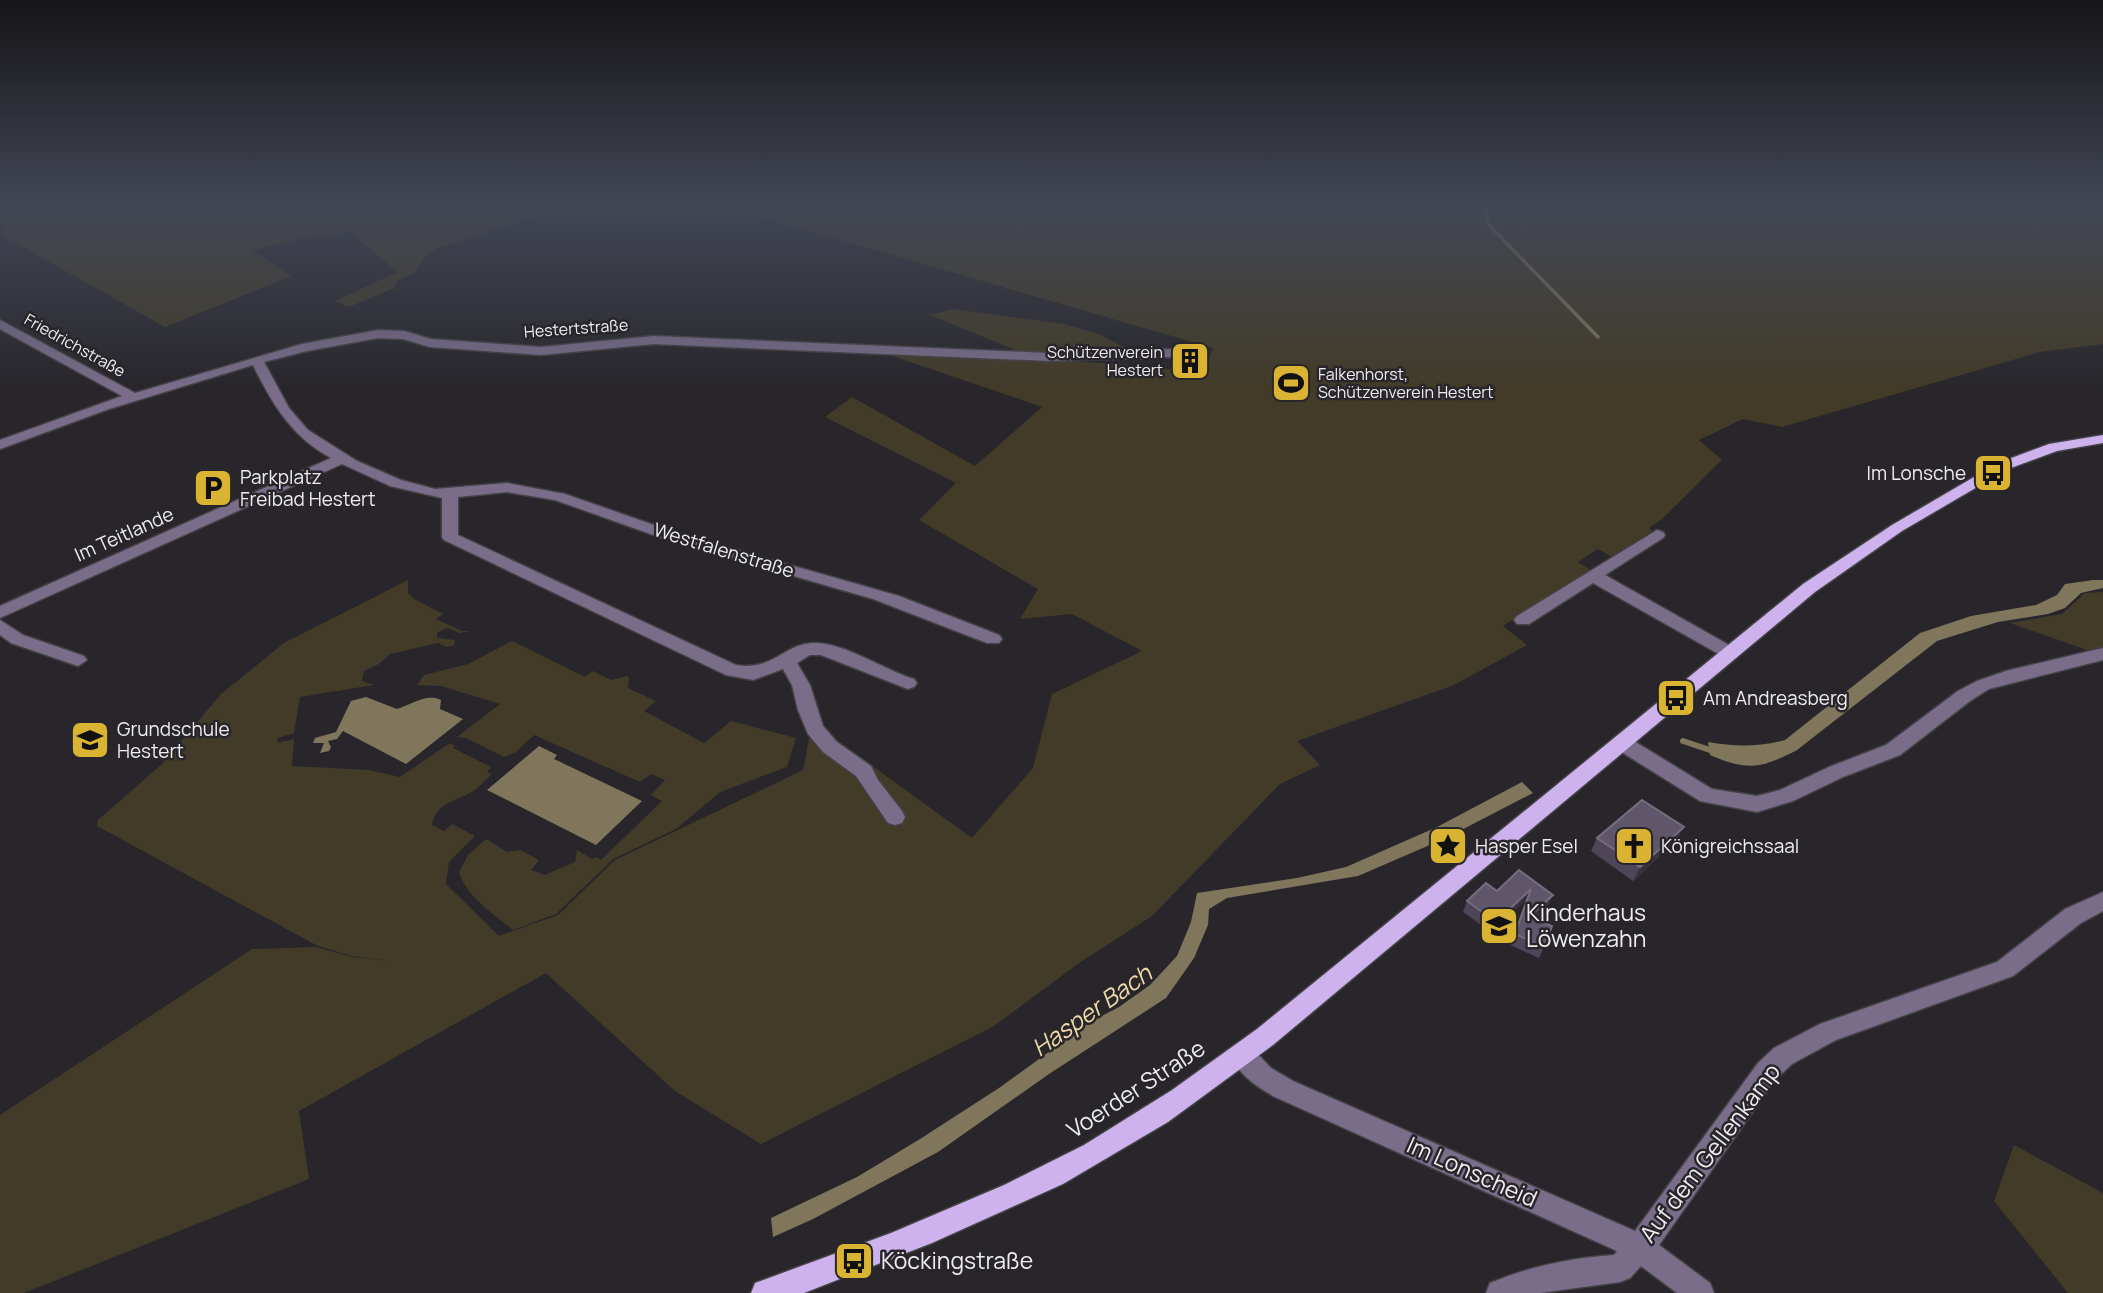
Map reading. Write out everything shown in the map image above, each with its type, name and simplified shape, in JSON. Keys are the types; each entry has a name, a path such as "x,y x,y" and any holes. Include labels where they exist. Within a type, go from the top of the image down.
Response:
{"main road":[{"path":"1622,743 1809,588 1857,553 2021,458 2054,447 2103,439"},
{"name":"Voerder Straße","path":"765,1293 901,1242 1029,1187 1096,1153 1242,1055 1622,743"}],"street":[{"name":"Friedrichstraße","path":"0,324 133,397"},
{"name":"Hestertstraße","path":"0,445 133,397 257,360 332,342 393,334 430,343 541,351 654,340 1049,357 1173,353"},
{"name":"Westfalenstraße","path":"257,360 282,409 303,433 342,459 426,494 450,494 474,487 496,486 550,495 601,509 660,532 882,596 993,639"},
{"name":"Im Teitlande","path":"0,613 342,459"},
{"path":"450,494 450,537 732,671 753,674 787,662 801,651 818,648 893,680 908,682"},
{"path":"1523,620 1657,535"},
{"path":"1594,576 1730,653"},
{"path":"0,626 17,639 78,660"},
{"path":"1622,743 1707,796 1757,804 1786,796 1836,772 1893,750 1964,696 1983,685 2103,654"},
{"path":"787,662 801,685 815,729 830,747 864,771 870,784 895,817"},
{"name":"Auf dem Gellenkamp","path":"1500,1293 1523,1282 1569,1271 1620,1268 1640,1248 1767,1071 1783,1056 1828,1032 2005,969 2073,916 2103,901"},
{"name":"Im Lonscheid","path":"1242,1055 1262,1076 1284,1089 1640,1248 1700,1293"}],"shaded area":[{"path":"59,267 278,267 291,276 165,327"},
{"path":"392,267 418,267 414,273 397,281 394,288 349,307 335,301 397,272"},
{"path":"935,267 2103,267 2103,344 2040,352 1782,427 1743,419 1699,440 1722,460 1662,519 1649,528 1652,531 1612,557 1598,549 1578,562 1590,570 1503,626 1527,645 1454,685 1297,741 1320,765 1280,784 1152,916 1079,963 994,1026 761,1144 675,1091 546,973 299,1111 309,1179 24,1293 0,1293 0,1115 252,949 316,947 352,957 393,961 351,956 316,945 97,826 98,820 162,764 221,694 284,643 408,580 408,593 414,599 443,614 436,619 462,631 471,631 459,633 446,629 437,633 437,638 455,640 454,645 446,647 438,643 390,654 379,664 364,671 362,681 374,685 300,697 294,733 278,738 277,743 294,739 292,766 369,770 400,777 450,743 455,746 453,748 491,767 487,772 492,774 476,789 441,808 432,825 444,831 452,824 475,836 449,862 446,884 499,936 558,915 615,860 803,770 810,734 821,729 972,838 1033,768 1052,694 1142,651 1072,614 1020,619 1038,589 919,520 956,483 825,417 852,397 975,466 1042,407 884,353 1123,364 1203,373 1213,348"},
{"path":"953,309 1064,324 1099,334 1133,352 1023,353 930,315"},
{"path":"2103,580 2103,588 2081,593 2065,608 2048,614 1998,622 1937,641 1797,750 1784,756 1754,766 1734,764 1710,755 1708,742 1746,745 1785,740 1920,633 1971,616 2036,605 2057,595 2065,584"},
{"path":"2103,592 2103,649 2090,651 2010,623 2062,614 2085,593"},
{"path":"512,641 585,677 593,671 611,680 627,676 628,688 656,701 644,711 704,743 731,721 796,738 787,767 720,792 676,829 613,859 556,914 513,930 482,904 463,881 459,872 468,855 486,839 507,852 521,850 539,860 531,870 545,875 575,862 577,850 592,859 596,857 601,860 662,801 651,795 665,780 651,774 640,782 534,735 516,752 504,757 466,738 457,737 500,704 441,686 417,685 424,675 468,664"},
{"path":"366,697 397,709 435,698 441,700 440,709 463,719 406,764 343,731 337,739 328,741 331,747 329,751 320,753 324,743 313,743 315,738 336,732 351,701"},
{"path":"539,746 557,755 554,759 642,801 596,845 487,790"},
{"path":"1522,782 1533,793 1446,838 1358,876 1227,898 1209,909 1208,925 1194,958 1166,998 1049,1074 938,1152 813,1219 773,1237 771,1218 857,1177 920,1139 999,1088 1090,1022 1119,1007 1150,985 1177,956 1191,922 1197,893 1297,878 1346,867 1437,827"},
{"path":"2014,1145 2103,1193 2103,1293 2068,1293 1994,1201"}],"building":[{"name":"Königreichssaal","path":"1642,800 1684,827 1640,867 1597,838"},
{"path":"1519,870 1553,895 1529,917 1552,926 1544,947 1515,934 1531,889 1496,922 1467,901 1486,883 1497,891"}],"waterway":[{"path":"1530,267 1598,337"},
{"name":"Hasper Bach","path":"1683,741 1713,751"}],"place":[{"name":"Schützenverein Hestert","path":"1190,361"},
{"name":"Falkenhorst, Schützenverein Hestert","path":"1291,383"},
{"name":"Im Lonsche","path":"1993,473"},
{"name":"Parkplatz Freibad Hestert","path":"213,488"},
{"name":"Am Andreasberg","path":"1676,698"},
{"name":"Grundschule Hestert","path":"90,740"},
{"name":"Hasper Esel","path":"1448,846"},
{"name":"Königreichssaal","path":"1634,846"},
{"name":"Kinderhaus Löwenzahn","path":"1499,926"},
{"name":"Köckingstraße","path":"854,1261"}]}
